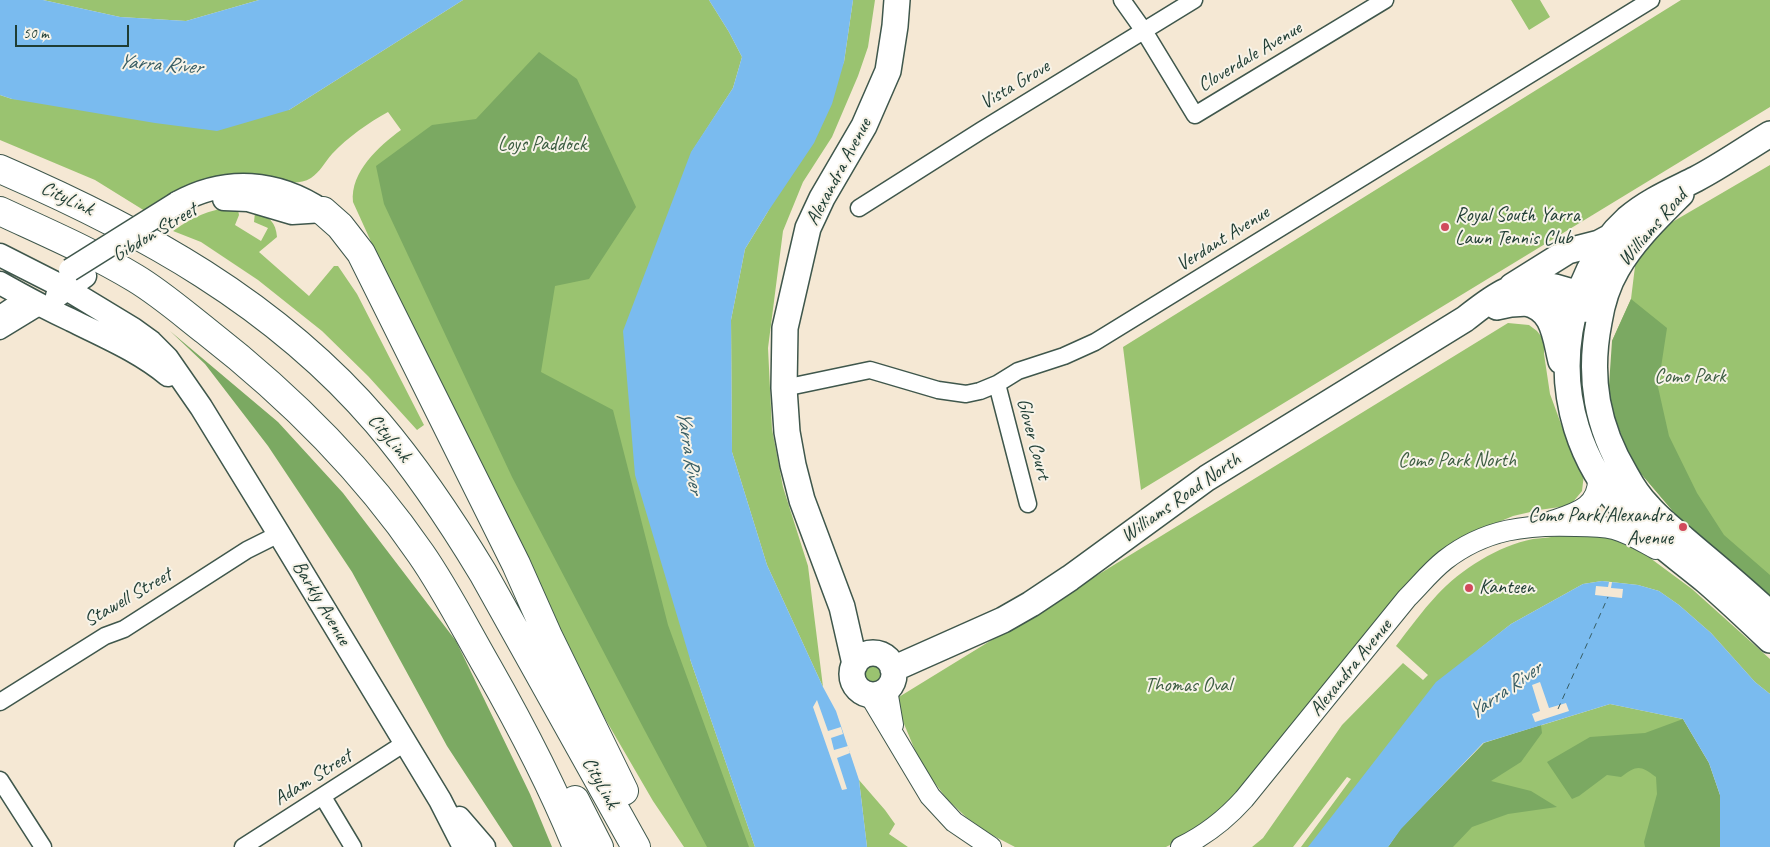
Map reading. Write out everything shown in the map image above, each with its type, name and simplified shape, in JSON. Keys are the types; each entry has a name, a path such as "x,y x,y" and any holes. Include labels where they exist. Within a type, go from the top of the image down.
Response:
{"highway":[{"name":"CityLink","path":"0,169 62,196 162,248 198,270 258,311 352,395 381,427 416,471 463,540 497,597 636,847"},
{"name":"CityLink","path":"0,211 68,243 135,279 190,318 268,382 310,421 358,472 421,554 448,598 516,718 550,786 577,847"},
{"path":"323,211 352,240 370,272 512,557 650,847"},
{"path":"135,279 221,323 257,351 336,425 380,475 409,511 473,611 513,682 599,847"}],"main road":[{"name":"Alexandra Avenue","path":"863,659 802,500 793,465 787,432 784,388 785,328 808,228 822,198 864,126 888,71 897,0"},
{"name":"Williams Road","path":"1576,301 1591,266 1612,236 1627,219 1647,204 1697,178 1770,134"},
{"name":"Williams Road","path":"1601,308 1610,282 1625,257 1658,218 1697,178"},
{"path":"271,188 279,210"},
{"name":"Gibdon Street","path":"33,302 184,207 233,199 248,192 271,188 297,196 323,211"},
{"name":"Gibdon Street","path":"248,192 279,210 296,213 323,211"},
{"path":"1494,297 1568,250 1599,243 1612,236"},
{"name":"Barkly Avenue","path":"0,255 68,279 151,342 170,363 201,407 279,534 440,800 464,847"},
{"name":"Barkly Avenue","path":"0,283 33,302 149,360 177,382 201,407"},
{"name":"Williams Road North","path":"883,684 1031,604 1070,578 1207,478 1465,319 1494,297 1523,285 1549,286 1576,301"},
{"name":"Alexandra Avenue","path":"1576,301 1568,350 1568,393 1574,424 1588,460 1614,499 1627,514 1738,608 1770,640"},
{"path":"1576,301 1601,308 1595,342 1594,380 1598,409 1605,434 1618,462 1647,506 1751,595 1770,614"},
{"name":"Williams Road North","path":"1465,319 1495,308 1524,302 1576,301"},
{"path":"1524,302 1539,307 1551,323 1568,393"},
{"path":"880,654 886,658 883,684 863,692 854,682 852,676 863,659 880,654"},
{"name":"Barkly Avenue","path":"440,800 460,819 484,847"}],"street":[{"path":"1122,0 1144,31"},
{"name":"Vista Grove","path":"859,208 1194,0"},
{"name":"Cloverdale Avenue","path":"1144,31 1195,115 1384,0"},
{"name":"Verdant Avenue","path":"784,388 870,370 954,393 966,394 997,384 1018,371 1064,356 1095,342 1651,0"},
{"name":"Gibdon Street","path":"0,314 33,302"},
{"name":"Gibdon Street","path":"0,331 33,302"},
{"name":"Glover Court","path":"997,384 1028,504"},
{"name":"Alexandra Avenue","path":"1181,847 1214,828 1244,799 1407,598 1433,570 1460,551 1491,535 1543,524 1579,511 1586,506 1597,492 1598,476"},
{"name":"Alexandra Avenue","path":"1543,524 1615,529 1633,536 1684,564"},
{"name":"Stawell Street","path":"2,697 105,636 124,629 248,550 279,534"},
{"path":"883,684 896,741 930,796 954,822 991,847"},
{"name":"Adam Street","path":"243,847 405,743"},
{"path":"0,780 43,847"},
{"path":"323,797 353,847"}],"green space":[{"path":"43,0 259,0 186,21 120,17"},
{"name":"Loys Paddock","path":"463,0 709,0 742,57 733,88 691,153 690,659 755,847 684,847 653,801 596,703 393,290 353,202 353,191 361,170 375,152 401,130 388,112 345,142 332,154 317,173 308,180 285,182 145,211 95,180 0,140 0,95 12,99 289,110"},
{"path":"853,0 875,0 868,47 832,137 803,182 783,231 768,348 772,429 783,487 808,566 823,687 767,565 732,452 731,320 745,249 767,213 844,62"},
{"path":"1511,0 1540,0 1550,17 1529,30"},
{"name":"Royal South Yarra Lawn Tennis Club","path":"1681,0 1770,0 1770,107 1141,490 1123,347"},
{"path":"539,52 577,79 636,207 589,279 555,286 541,372 613,410 668,625 749,847 707,847 512,477 384,204 376,166 432,125 476,119"},
{"name":"Como Park","path":"1770,165 1770,605 1683,523 1632,463 1612,341 1631,299 1638,242"},
{"path":"232,206 238,210 239,215 235,225 261,241 268,228 254,222 255,212 271,220 277,237 259,252 309,296 334,266 338,266 357,294 424,425 417,430 368,376 322,331 258,280 201,242 173,231 201,215"},
{"path":"1631,299 1667,328 1658,387 1669,436 1697,493 1724,535 1770,575 1770,605 1683,523 1632,463 1608,400 1612,341"},
{"path":"1508,323 1529,325 1544,340 1544,354 1550,394 1568,443 1584,474 1582,491 1567,506 1513,516 1482,529 1240,793 1186,837 1166,847 1015,847 990,834 966,817 947,799 917,755 894,700"},
{"path":"170,331 278,422 343,493 456,641 530,794 552,847 513,847 447,746 352,572 268,446 205,364"},
{"path":"1563,535 1592,535 1613,539 1646,555 1692,589 1770,659 1770,694 1755,682 1711,633 1679,605 1659,591 1638,585 1602,581 1583,584 1511,624 1478,650 1336,847 1301,847 1351,779 1347,777 1293,847 1252,847 1263,838 1342,725 1403,663 1423,680 1428,675 1396,646 1437,595 1457,576 1494,553 1520,542"},
{"path":"872,664 879,667 882,674 879,681 872,684 865,681 862,674 865,667"},
{"path":"1610,704 1683,719 1720,847 1388,847 1484,743"},
{"path":"1683,719 1709,763 1720,795 1720,847 1645,847 1644,842 1657,794 1656,777 1646,770 1638,768 1631,770 1621,777 1607,775 1572,799 1547,762 1590,737 1645,733"},
{"path":"1541,725 1542,733 1521,762 1491,781 1531,791 1557,807 1508,814 1472,827 1453,847 1388,847 1400,829 1484,743"},
{"path":"859,780 895,824 889,834 908,847 867,847"}],"water":[{"name":"Yarra River","path":"0,0 43,0 120,17 186,21 259,0 463,0 289,110 217,131 155,123 12,99 0,95"},
{"name":"Yarra River","path":"709,0 853,0 844,62 832,104 814,143 745,249 731,320 732,452 767,565 836,711 859,780 867,847 755,847 690,659 635,475 623,331 691,152 733,88 742,57"},
{"name":"Yarra River","path":"1602,581 1638,585 1659,591 1679,605 1711,633 1755,682 1770,694 1770,847 1720,847 1720,795 1709,763 1683,719 1610,704 1483,743 1401,829 1388,847 1308,847 1436,682 1511,624 1583,584"}],"pier":[{"path":"1609,582 1612,582 1611,588 1623,589 1622,598 1595,595 1596,586 1608,587"},
{"path":"1540,682 1549,708 1566,703 1569,711 1535,722 1532,714 1540,711 1532,685"},
{"path":"817,700 828,731 841,727 843,734 831,738 834,750 848,746 850,753 837,758 847,789 842,790 813,707"}],"ferry route":[{"path":"1558,709 1608,597"}],"place":[{"name":"Royal South Yarra Lawn Tennis Club","path":"1445,227"},
{"name":"Como Park/Alexandra Avenue","path":"1683,527"},
{"name":"Kanteen","path":"1469,588"}],"park label":[{"name":"Como Park North","path":"1457,461"},
{"name":"Thomas Oval","path":"1188,686"}]}
